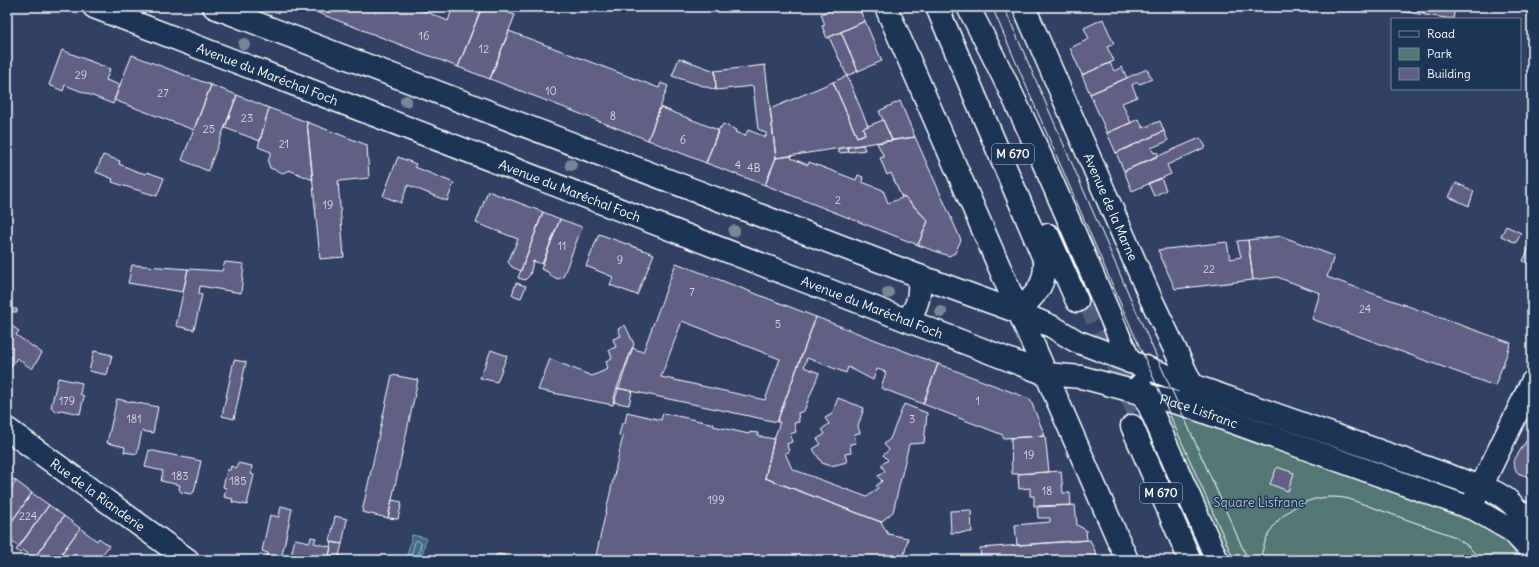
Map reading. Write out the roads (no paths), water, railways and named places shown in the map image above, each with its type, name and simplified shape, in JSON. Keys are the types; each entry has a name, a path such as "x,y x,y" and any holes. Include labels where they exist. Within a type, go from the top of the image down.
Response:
{"main road":[{"name":"Avenue du Maréchal Foch","path":"94,7 1046,374"},
{"path":"214,7 919,276 1018,312"},
{"path":"886,7 1127,560"},
{"path":"937,7 1045,261 1045,271 1041,288 1018,312"},
{"name":"M 670","path":"948,7 1082,300 998,91 967,7"},
{"path":"967,7 993,55 1039,153 1217,560"},
{"name":"Avenue de la Marne","path":"1024,7 1151,298 1192,385"},
{"path":"906,320 914,312 918,303 920,295 919,276"},
{"name":"Place Lisfranc","path":"1018,312 1053,327 1076,341 1130,362 1481,487 1506,498 1528,511 1526,528 1531,551"},
{"name":"Place Lisfranc","path":"1046,374 1081,377 1188,406 1470,508 1502,524 1531,551"},
{"path":"1470,508 1532,382"},
{"path":"1188,406 1192,385"},
{"name":"M 670","path":"1190,560 1138,426 1201,560"},
{"name":"Rue de la Rianderie","path":"7,429 188,560"}],"water":[{"path":"412,535 426,538 421,560 406,560"}],"tunnel":[{"path":"1088,300 1144,426"}],"tram line":[{"path":"992,7 1234,560"},
{"path":"1004,7 1133,304 1248,560"},
{"path":"1261,560 1264,545 1270,531 1279,519 1304,503 1318,498 1334,497 1349,499 1453,536 1468,546 1481,560"}],"park label":[{"name":"Square Lisfranc","path":"1259,502"}]}
